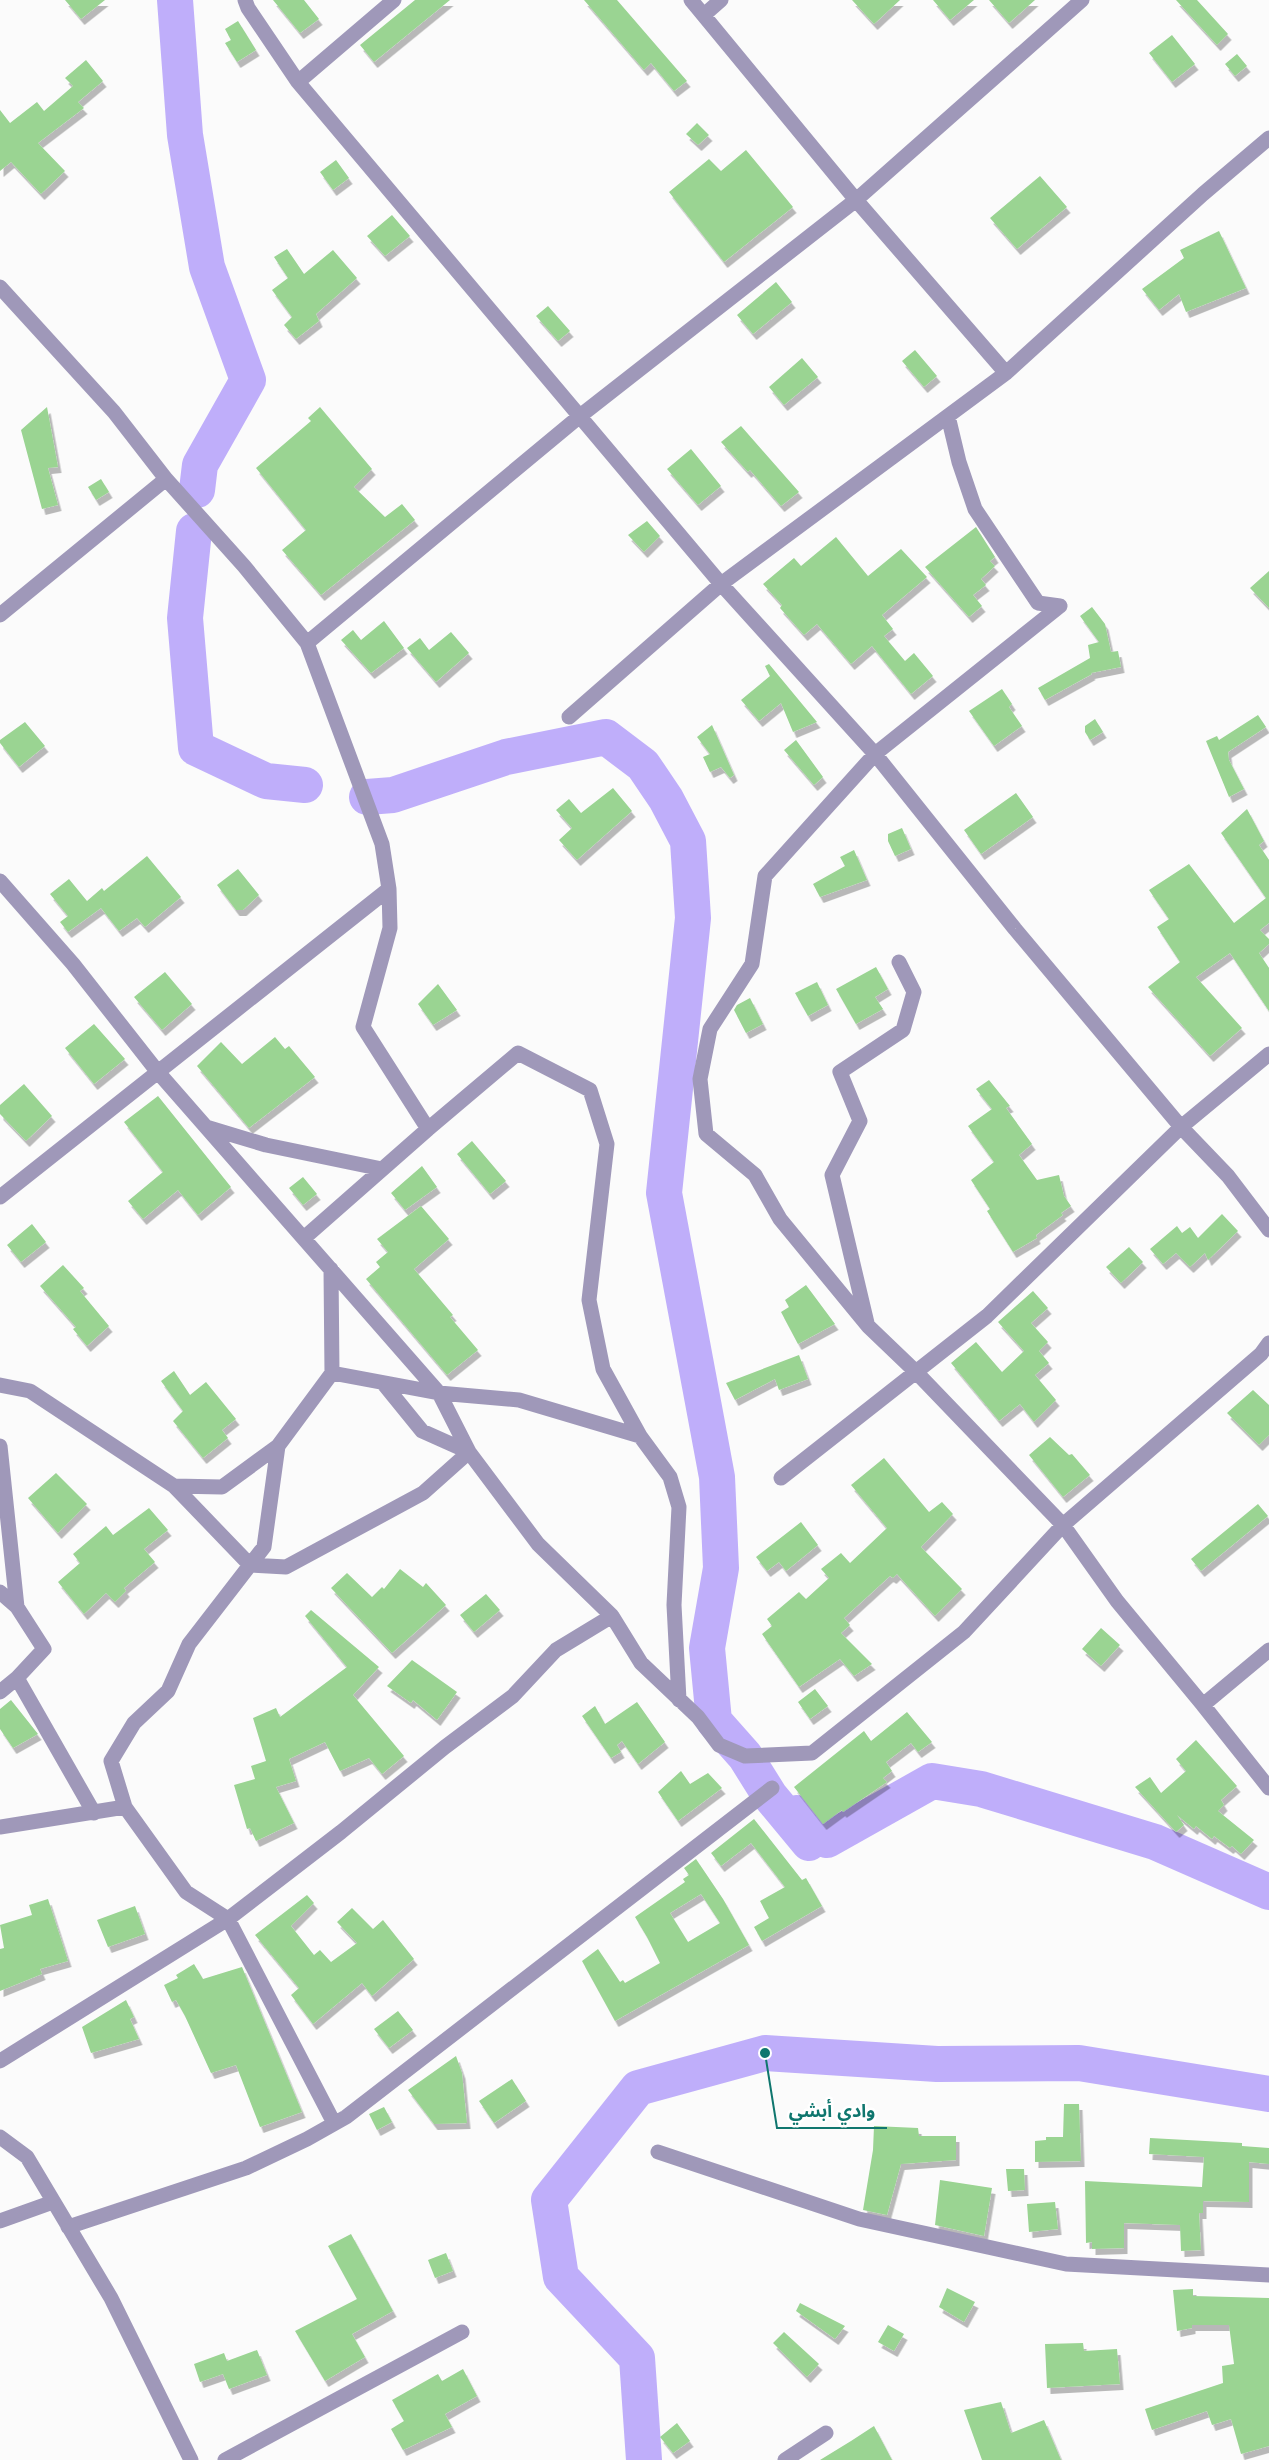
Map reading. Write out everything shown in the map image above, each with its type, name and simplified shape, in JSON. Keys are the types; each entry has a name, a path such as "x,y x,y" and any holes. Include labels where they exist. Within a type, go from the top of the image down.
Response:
{"street":[{"path":"245,0 248,8 298,82 721,584 876,754 1015,929 1181,1127 1228,1176 1269,1230"},
{"path":"298,82 394,0"},
{"path":"691,0 856,200 1006,374"},
{"path":"704,15 721,0"},
{"path":"307,643 580,416 856,200 1073,3"},
{"path":"569,717 721,584 1006,374 1203,194 1269,138"},
{"path":"0,287 114,412 166,479 244,566 307,643 382,844 389,889 390,928 363,1027 428,1129"},
{"path":"948,416 959,462 975,509 1038,603 1060,606 876,754 765,876 752,964 711,1029 700,1079 706,1134 755,1175 780,1219 868,1326 916,1372 1063,1525 1117,1601 1269,1788"},
{"path":"0,615 166,479"},
{"path":"0,881 73,964 157,1071 438,1393 470,1452 538,1544 612,1617 641,1663 698,1717 719,1745 745,1756 813,1753 964,1632 1063,1525 1261,1354 1269,1343"},
{"path":"0,1197 389,889"},
{"path":"868,1326 832,1175 860,1120 840,1072 903,1030 914,992 899,962"},
{"path":"304,1238 518,1053 590,1090 607,1144 589,1300 603,1369 640,1436 670,1477 679,1507 674,1605 678,1700"},
{"path":"781,1478 987,1316 1181,1127 1269,1054"},
{"path":"206,1127 266,1145 382,1169"},
{"path":"174,1486 222,1487 278,1446 332,1373 331,1269"},
{"path":"332,1373 438,1393 519,1400 640,1436"},
{"path":"383,1383 422,1431 470,1452"},
{"path":"0,1385 30,1391 174,1486 250,1565 286,1568 423,1493 470,1452"},
{"path":"0,1446 17,1607"},
{"path":"278,1446 264,1547 189,1644 168,1691 134,1723 111,1761 125,1807 186,1892 228,1919 334,2123"},
{"path":"0,1592 17,1607 44,1649 17,1678 0,1692"},
{"path":"0,2061 139,1977 228,1919 513,1696 556,1650 612,1617"},
{"path":"1203,1705 1269,1650"},
{"path":"17,1678 94,1813"},
{"path":"68,2227 246,2168 334,2123 414,2066 772,1788"},
{"path":"0,1827 125,1807"},
{"path":"0,2137 27,2157 111,2298 191,2460"},
{"path":"658,2152 859,2218 1035,2259 1066,2264 1269,2275"},
{"path":"0,2222 53,2202"},
{"path":"225,2460 462,2332"},
{"path":"785,2460 825,2433"}],"building":[{"path":"65,0 105,0 81,19"},
{"path":"273,0 304,0 319,19 300,33"},
{"path":"415,0 450,0 374,62 360,45"},
{"path":"584,0 617,0 687,81 674,91 651,63 644,70"},
{"path":"852,0 900,0 874,24"},
{"path":"933,0 974,0 950,20"},
{"path":"989,0 1035,0 1009,23"},
{"path":"1176,0 1197,0 1228,34 1217,45"},
{"path":"238,21 256,50 237,62 225,43 231,40 225,29"},
{"path":"1172,35 1195,64 1172,82 1149,53"},
{"path":"1237,54 1247,66 1235,76 1225,64"},
{"path":"86,60 103,81 78,102 84,108 38,143 65,171 41,194 11,162 0,171 0,110 10,123 37,102 44,111 73,86 65,78"},
{"path":"697,123 709,135 698,145 686,134"},
{"path":"746,150 793,207 724,262 669,192 709,159 721,171"},
{"path":"336,160 349,178 333,190 320,172"},
{"path":"1040,176 1067,207 1017,249 990,218"},
{"path":"392,215 410,236 385,256 367,236"},
{"path":"1219,231 1246,288 1186,312 1179,294 1159,310 1142,289 1184,258 1180,250"},
{"path":"287,249 304,274 333,250 357,278 316,314 319,321 296,339 284,325 292,317 272,290 288,278 274,257"},
{"path":"776,282 792,302 753,334 737,315"},
{"path":"548,306 570,331 558,341 536,316"},
{"path":"915,350 937,376 924,387 902,361"},
{"path":"802,358 818,377 784,405 769,387"},
{"path":"47,407 58,467 48,468 58,505 42,509 21,430"},
{"path":"320,407 372,469 354,487 385,517 402,504 415,520 321,595 282,550 306,530 256,468 311,421 308,418"},
{"path":"741,426 799,492 781,506 750,470 748,472 721,442"},
{"path":"691,449 721,486 698,505 667,469"},
{"path":"101,479 109,492 96,500 88,487"},
{"path":"647,521 660,536 644,552 628,535"},
{"path":"976,527 995,557 990,561 995,566 981,579 986,585 973,595 982,606 969,617 925,567"},
{"path":"836,537 868,576 901,549 927,577 882,615 893,629 884,636 905,661 914,653 933,676 911,694 872,646 851,664 817,624 804,635 763,584 794,558 801,566"},
{"path":"1269,571 1269,608 1250,588"},
{"path":"1092,607 1105,624 1111,652 1118,651 1121,667 1091,673 1045,700 1038,688 1090,658 1088,645 1099,642 1080,616"},
{"path":"384,621 404,648 371,673 341,640 353,630 361,640"},
{"path":"451,632 469,653 436,682 407,648 420,638 429,650"},
{"path":"769,664 817,722 793,732 781,703 759,721 741,700 770,676 765,666"},
{"path":"1002,689 1012,704 1009,707 1022,726 994,746 969,711"},
{"path":"1258,715 1266,727 1228,752 1229,760 1244,789 1229,797 1206,741 1217,736 1219,740"},
{"path":"1095,719 1103,732 1090,740 1085,732 1085,726"},
{"path":"25,722 45,746 19,767 0,740"},
{"path":"712,725 734,775 730,778 721,767 710,772 703,757 710,754 697,737"},
{"path":"796,740 823,777 814,785 784,750"},
{"path":"613,788 632,811 577,860 559,840 572,828 556,810 569,799 581,813"},
{"path":"1016,793 1033,817 981,854 964,830"},
{"path":"1247,809 1264,841 1259,845 1269,860 1269,923 1260,930 1269,939 1269,944 1259,953 1269,968 1269,1011 1230,953 1196,977 1242,1028 1210,1056 1148,987 1180,962 1157,927 1169,919 1149,890 1189,864 1234,923 1266,898 1221,833"},
{"path":"902,828 911,849 895,856 888,841 888,834"},
{"path":"854,850 867,880 820,897 813,884 845,866 840,857"},
{"path":"147,856 181,897 145,927 137,918 119,931 101,908 68,932 60,922 68,916 50,894 69,879 87,901 102,888 104,891"},
{"path":"238,869 259,895 243,910 236,910 217,885"},
{"path":"876,967 888,989 875,997 883,1009 856,1024 836,989"},
{"path":"165,972 192,1004 162,1030 134,997"},
{"path":"817,982 828,1005 808,1016 795,993"},
{"path":"438,984 457,1010 433,1025 418,1004"},
{"path":"750,998 763,1024 746,1033 734,1010 737,1005"},
{"path":"94,1024 125,1059 94,1084 65,1048"},
{"path":"275,1037 285,1049 289,1046 315,1077 249,1128 197,1066 221,1042 242,1064"},
{"path":"989,1080 1010,1106 1006,1108 1032,1144 1019,1155 1037,1180 1059,1175 1064,1196 1071,1206 1061,1213 1063,1215 1036,1235 1037,1238 1013,1252 971,1180 994,1162 968,1126 992,1109 976,1089"},
{"path":"24,1084 52,1116 26,1141 0,1114 0,1105"},
{"path":"158,1096 231,1187 198,1215 178,1190 143,1219 128,1201 163,1172 124,1122"},
{"path":"472,1141 506,1181 490,1194 457,1154"},
{"path":"422,1166 437,1187 405,1210 391,1193"},
{"path":"303,1177 317,1194 303,1205 289,1188"},
{"path":"421,1206 449,1239 414,1269 453,1315 450,1317 478,1350 447,1375 366,1279 380,1267 376,1262 388,1252 377,1239"},
{"path":"1222,1214 1238,1231 1208,1260 1205,1253 1190,1267 1176,1253 1163,1264 1150,1249 1177,1226 1182,1233 1190,1227 1198,1238"},
{"path":"32,1224 46,1242 21,1262 7,1245"},
{"path":"1129,1247 1143,1262 1121,1283 1106,1267"},
{"path":"63,1265 84,1288 80,1291 109,1326 87,1346 73,1329 76,1327 40,1286"},
{"path":"806,1285 835,1324 798,1344 781,1312 789,1307 785,1300"},
{"path":"1033,1291 1048,1308 1031,1323 1048,1342 1039,1351 1049,1363 1035,1375 1056,1400 1034,1422 1020,1404 999,1421 951,1363 976,1342 1002,1372 1024,1351 998,1322"},
{"path":"799,1355 808,1379 779,1390 775,1379 735,1400 726,1383"},
{"path":"174,1371 190,1395 206,1382 236,1419 222,1430 228,1438 203,1458 173,1421 183,1411 161,1381"},
{"path":"1253,1390 1269,1405 1269,1435 1259,1445 1227,1413"},
{"path":"1050,1437 1069,1455 1072,1454 1090,1475 1063,1497 1029,1455"},
{"path":"884,1458 929,1512 942,1502 953,1514 921,1547 962,1589 935,1616 897,1574 893,1578 890,1576 844,1618 850,1625 841,1633 872,1664 854,1676 840,1659 799,1687 762,1634 772,1626 767,1619 799,1592 806,1599 829,1578 821,1569 841,1553 850,1563 887,1528 851,1485"},
{"path":"56,1473 87,1504 58,1533 28,1498"},
{"path":"1258,1504 1268,1516 1201,1571 1191,1559"},
{"path":"149,1508 168,1530 144,1549 155,1562 124,1588 126,1591 115,1602 106,1593 84,1614 58,1582 80,1563 73,1554 106,1526 113,1535"},
{"path":"801,1522 818,1545 786,1571 779,1562 767,1571 756,1557"},
{"path":"400,1569 423,1587 426,1583 446,1605 392,1653 331,1588 347,1573 372,1597 382,1587 384,1589"},
{"path":"486,1594 500,1610 474,1632 460,1615"},
{"path":"311,1610 379,1667 353,1695 404,1756 382,1774 369,1758 340,1771 325,1742 289,1759 296,1781 276,1787 294,1823 256,1841 250,1828 247,1829 234,1785 255,1779 251,1766 266,1761 253,1718 276,1708 280,1717 347,1667 305,1616"},
{"path":"1101,1628 1120,1645 1101,1666 1082,1649"},
{"path":"412,1660 457,1692 437,1720 413,1700 411,1703 387,1686"},
{"path":"815,1689 828,1706 810,1719 798,1702"},
{"path":"11,1700 38,1734 13,1748 0,1729 0,1709"},
{"path":"637,1702 665,1742 638,1764 622,1741 617,1745 621,1752 611,1758 582,1716 595,1706 605,1724"},
{"path":"907,1712 932,1742 918,1752 911,1743 886,1762 892,1771 883,1778 887,1782 823,1824 794,1787 864,1731 871,1741"},
{"path":"1196,1740 1237,1786 1221,1800 1224,1805 1218,1811 1254,1840 1241,1854 1214,1836 1212,1839 1196,1826 1194,1829 1177,1815 1184,1825 1176,1832 1135,1787 1150,1777 1161,1793 1186,1771 1176,1759"},
{"path":"681,1771 690,1784 708,1773 722,1788 678,1821 658,1792"},
{"path":"754,1819 802,1880 806,1878 822,1906 762,1941 754,1927 769,1918 760,1901 785,1887 751,1843 721,1866 711,1853"},
{"path":"696,1859 723,1899 749,1945 615,2021 582,1961 598,1949 620,1982 623,1980 625,1983 660,1963 635,1917 685,1882 683,1879 689,1875 684,1868","holes":["701,1894 720,1923 688,1942 670,1913"]},
{"path":"307,1895 314,1903 291,1926 314,1955 320,1950 331,1962 357,1943 337,1922 352,1908 373,1929 383,1920 414,1959 372,1996 362,1983 313,2024 291,1995 299,1988 255,1935"},
{"path":"48,1899 68,1961 40,1969 42,1974 0,1991 0,1949 4,1948 0,1925 32,1915 29,1905"},
{"path":"135,1906 145,1934 108,1947 97,1920"},
{"path":"194,1964 203,1979 242,1967 302,2112 260,2127 236,2065 211,2073 185,2016 176,2000 172,2002 164,1985 178,1978 176,1975"},
{"path":"126,2000 134,2017 130,2019 139,2039 91,2053 82,2027"},
{"path":"398,2011 413,2030 389,2048 374,2029"},
{"path":"456,2056 462,2073 467,2123 434,2124 408,2090"},
{"path":"512,2079 526,2101 494,2123 479,2101"},
{"path":"1064,2104 1079,2104 1081,2161 1035,2162 1035,2141 1046,2140 1046,2137 1063,2137"},
{"path":"384,2107 392,2122 377,2130 369,2114"},
{"path":"874,2126 918,2128 919,2136 956,2136 956,2160 901,2164 887,2215 863,2210 873,2150"},
{"path":"1150,2138 1242,2143 1242,2146 1269,2148 1269,2164 1249,2162 1249,2202 1203,2201 1203,2213 1199,2213 1201,2250 1181,2251 1180,2225 1124,2223 1124,2248 1092,2249 1092,2242 1086,2243 1085,2181 1202,2187 1204,2157 1149,2154"},
{"path":"1006,2169 1024,2169 1025,2190 1008,2191"},
{"path":"940,2180 992,2188 984,2236 935,2225"},
{"path":"1055,2202 1058,2229 1029,2232 1027,2204"},
{"path":"351,2234 393,2311 352,2334 365,2357 325,2381 295,2331 357,2299 328,2246"},
{"path":"446,2253 453,2271 435,2278 428,2260"},
{"path":"947,2288 975,2302 964,2322 939,2307"},
{"path":"1193,2289 1193,2296 1269,2298 1269,2446 1241,2454 1231,2419 1212,2425 1207,2411 1152,2430 1145,2409 1223,2383 1222,2366 1234,2364 1229,2325 1192,2325 1192,2328 1177,2331 1173,2290"},
{"path":"800,2303 845,2326 835,2339 796,2311"},
{"path":"888,2325 904,2334 894,2351 878,2342"},
{"path":"784,2332 819,2364 807,2377 773,2343"},
{"path":"1083,2343 1084,2351 1117,2349 1120,2384 1047,2388 1045,2344"},
{"path":"257,2350 267,2375 229,2389 223,2374 200,2382 194,2364 224,2353 227,2361"},
{"path":"463,2369 477,2396 445,2414 452,2427 403,2450 391,2429 404,2421 392,2400 438,2374 442,2381"},
{"path":"1001,2402 1011,2433 1044,2420 1061,2460 982,2460 964,2410"},
{"path":"677,2423 690,2441 673,2453 660,2437"},
{"path":"874,2426 892,2460 820,2460 851,2441"}],"waterway":[{"path":"175,0 185,135 207,267 248,380 200,465 197,490"},
{"path":"194,531 185,618 196,748 266,781 305,785"},
{"path":"367,797 393,795 506,757 606,737 643,765 666,799 688,841 693,918 664,1193 717,1477 721,1568 707,1648 714,1721 745,1756 770,1796 809,1843"},
{"path":"797,1813 827,1840 932,1781 981,1789 1155,1842 1269,1892"},
{"path":"644,2460 637,2358 561,2277 549,2200 638,2088 765,2053 937,2064 1079,2063 1269,2094"}],"place":[{"name":"وادي أبشي","path":"765,2053"}]}
